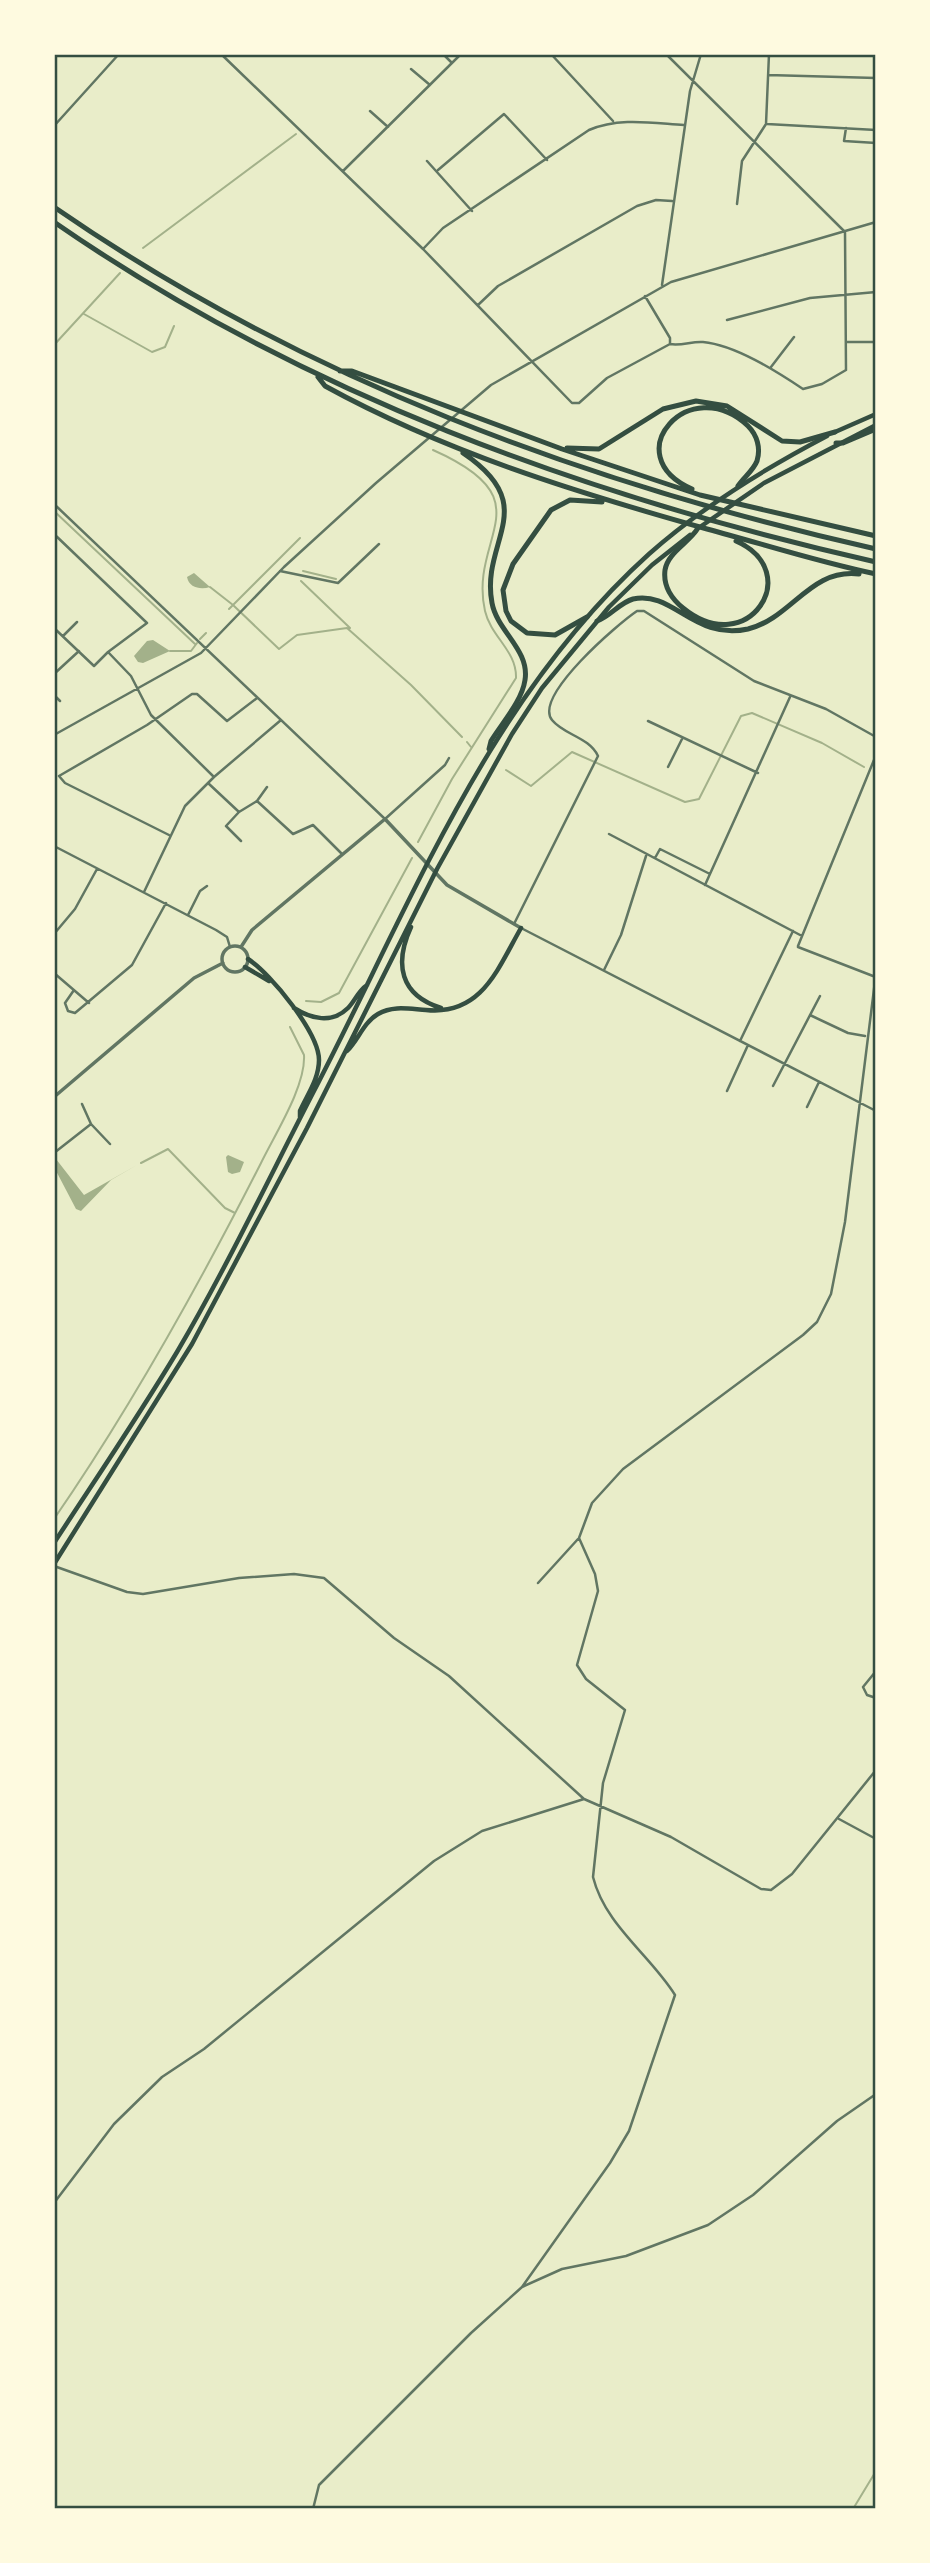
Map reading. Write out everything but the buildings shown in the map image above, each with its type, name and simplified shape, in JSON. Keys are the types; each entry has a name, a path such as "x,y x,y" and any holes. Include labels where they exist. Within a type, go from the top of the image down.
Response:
{"highway":[{"path":"54,207 175,285 337,371 453,422 572,465 709,508 876,549"},
{"path":"54,222 168,296 316,374 412,418 556,473 739,528 876,562"},
{"path":"337,371 352,371 562,449 700,495 876,536"},
{"path":"316,374 325,386 339,394 455,448 612,502 876,574"},
{"path":"562,449 599,449 663,409 696,401 727,406 782,441 800,442 835,432"},
{"path":"700,495 668,474 659,453 666,427 678,414 695,408 728,413 745,423 755,436 759,453 757,463 738,486"},
{"path":"54,1544 177,1352 300,1118 431,856 489,749 538,678 587,617 630,572 680,528 738,486 835,432 876,414"},
{"path":"54,1565 192,1344 440,864 495,762 530,705 597,621 652,565 737,500 835,443 843,443 876,427"},
{"path":"455,448 485,470 500,492 504,519 492,579 492,603 500,623 521,655 526,673 523,689 491,741 489,749"},
{"path":"587,617 555,635 527,633 511,621 506,611 503,590 513,565 551,510 570,500 612,502"},
{"path":"696,530 669,560 665,570 667,588 688,612 727,625 749,619 757,611 768,586 760,559 746,546 724,534"},
{"path":"853,531 876,530"},
{"path":"597,621 623,603 646,598 665,603 706,627 745,629 771,621 822,579 841,573 867,572"},
{"path":"430,883 431,888 402,948 401,964 413,992 430,1004 446,1010"},
{"path":"344,1054 362,1028 380,1013 396,1008 446,1010 466,1005 480,995 521,928"},
{"path":"248,959 292,1007 314,1040 319,1061 314,1082 300,1111 300,1118"},
{"path":"245,967 272,984"},
{"path":"292,1007 311,1017 332,1017 345,1011 368,985"}],"street":[{"path":"54,126 119,54"},
{"path":"221,54 423,249 576,405 607,377 670,344 702,342 771,368 803,389 822,384 846,370 845,232 666,54"},
{"path":"443,54 452,63"},
{"path":"343,171 461,54"},
{"path":"551,54 613,122"},
{"path":"662,285 684,125 701,54"},
{"path":"737,204 741,167 752,141 766,124 769,54"},
{"path":"411,69 430,85"},
{"path":"768,75 876,78"},
{"path":"370,111 388,127"},
{"path":"438,170 504,114 547,160"},
{"path":"423,249 443,228 589,130 613,122 684,125"},
{"path":"766,124 876,130"},
{"path":"846,128 844,141 876,143"},
{"path":"427,161 438,170 472,211"},
{"path":"478,305 498,286 637,206 656,200 672,201"},
{"path":"54,735 206,649 280,571 415,449 491,385 531,360 662,285 876,222"},
{"path":"727,320 810,298 876,292"},
{"path":"645,296 670,338 670,344"},
{"path":"771,368 794,337"},
{"path":"847,342 876,342"},
{"path":"54,505 385,819 447,886 521,928 876,1111"},
{"path":"54,534 147,623 94,666 54,628"},
{"path":"280,571 338,583 379,544"},
{"path":"514,924 598,756 594,748 552,722 548,714 550,705 581,660 602,637 637,611 644,611 754,681 826,709 876,737"},
{"path":"63,636 77,622"},
{"path":"54,674 79,651"},
{"path":"108,652 125,668 155,719 214,777"},
{"path":"169,835 65,783 60,776 195,693 227,721 257,698"},
{"path":"54,695 60,701"},
{"path":"705,886 758,773 790,696"},
{"path":"144,892 169,835 186,806 214,777 281,720"},
{"path":"648,721 758,773"},
{"path":"668,767 682,738"},
{"path":"538,1583 579,1538 592,1503 624,1469 785,1350 817,1322 831,1294 838,1264 875,974 798,946 876,755"},
{"path":"241,947 252,930 385,819 445,765 449,758"},
{"path":"208,783 239,812"},
{"path":"241,841 226,827 239,812 257,801 267,787"},
{"path":"257,801 293,834 313,825 342,854"},
{"path":"609,834 646,856 655,858 802,936"},
{"path":"54,846 225,935 230,947"},
{"path":"655,858 660,849 710,874"},
{"path":"604,970 621,935 646,856"},
{"path":"54,934 75,909 97,869"},
{"path":"188,915 200,891 208,886"},
{"path":"74,990 65,1003 68,1011 75,1013 132,965 166,903"},
{"path":"740,1041 793,932"},
{"path":"223,963 224,952 230,947 241,947"},
{"path":"223,963 231,971 245,967 248,959 241,947"},
{"path":"54,1097 194,978 223,963"},
{"path":"54,973 89,1003"},
{"path":"772,1086 820,996"},
{"path":"810,1015 848,1033 867,1036"},
{"path":"727,1091 748,1045"},
{"path":"807,1107 819,1082"},
{"path":"82,1104 91,1124 110,1144"},
{"path":"54,1153 91,1124"},
{"path":"313,2509 318,2485 471,2333 522,2287 610,2163 629,2131 675,1996 626,1935 595,1884 593,1866 608,1762 625,1710 586,1679 577,1665 598,1591 595,1574 579,1538"},
{"path":"54,1565 127,1592 143,1594 239,1578 294,1574 324,1578 394,1637 449,1676 584,1799 671,1837 766,1890 780,1885 792,1874 876,1770"},
{"path":"876,1671 863,1687 867,1695 876,1698"},
{"path":"54,2203 114,2124 162,2077 204,2049 434,1861 482,1831 584,1799"},
{"path":"838,1819 876,1839"},
{"path":"522,2287 562,2269 626,2256 708,2225 753,2195 836,2121 876,2094"}],"shaded area":[{"path":"194,573 210,587 199,588 190,584 187,577"},
{"path":"153,640 170,651 143,663 138,662 134,656 147,641"},
{"path":"228,1155 244,1162 240,1172 228,1172"},
{"path":"56,1159 84,1195 137,1165 111,1180 81,1211 76,1209 54,1167"}],"waterway":[{"path":"143,248 296,134"},
{"path":"54,345 120,273"},
{"path":"84,314 152,352 165,347 174,326"},
{"path":"418,842 452,779 516,678 512,660 485,611 483,585 496,522 496,504 487,486 468,468 433,450"},
{"path":"54,511 195,644"},
{"path":"229,609 300,538"},
{"path":"303,571 336,579"},
{"path":"301,581 350,628"},
{"path":"210,587 279,649 297,635 347,628 411,685 462,737"},
{"path":"200,639 206,633"},
{"path":"170,651 191,651 197,643"},
{"path":"506,770 531,786 572,752 685,802 699,799 741,716 752,713 822,743 864,767"},
{"path":"467,742 471,747"},
{"path":"306,1001 321,1002 339,993 412,858"},
{"path":"54,1519 111,1433 163,1344 288,1110 300,1081 304,1055 290,1027"},
{"path":"141,1163 168,1149 225,1208 235,1213"},
{"path":"853,2509 876,2471"}]}
